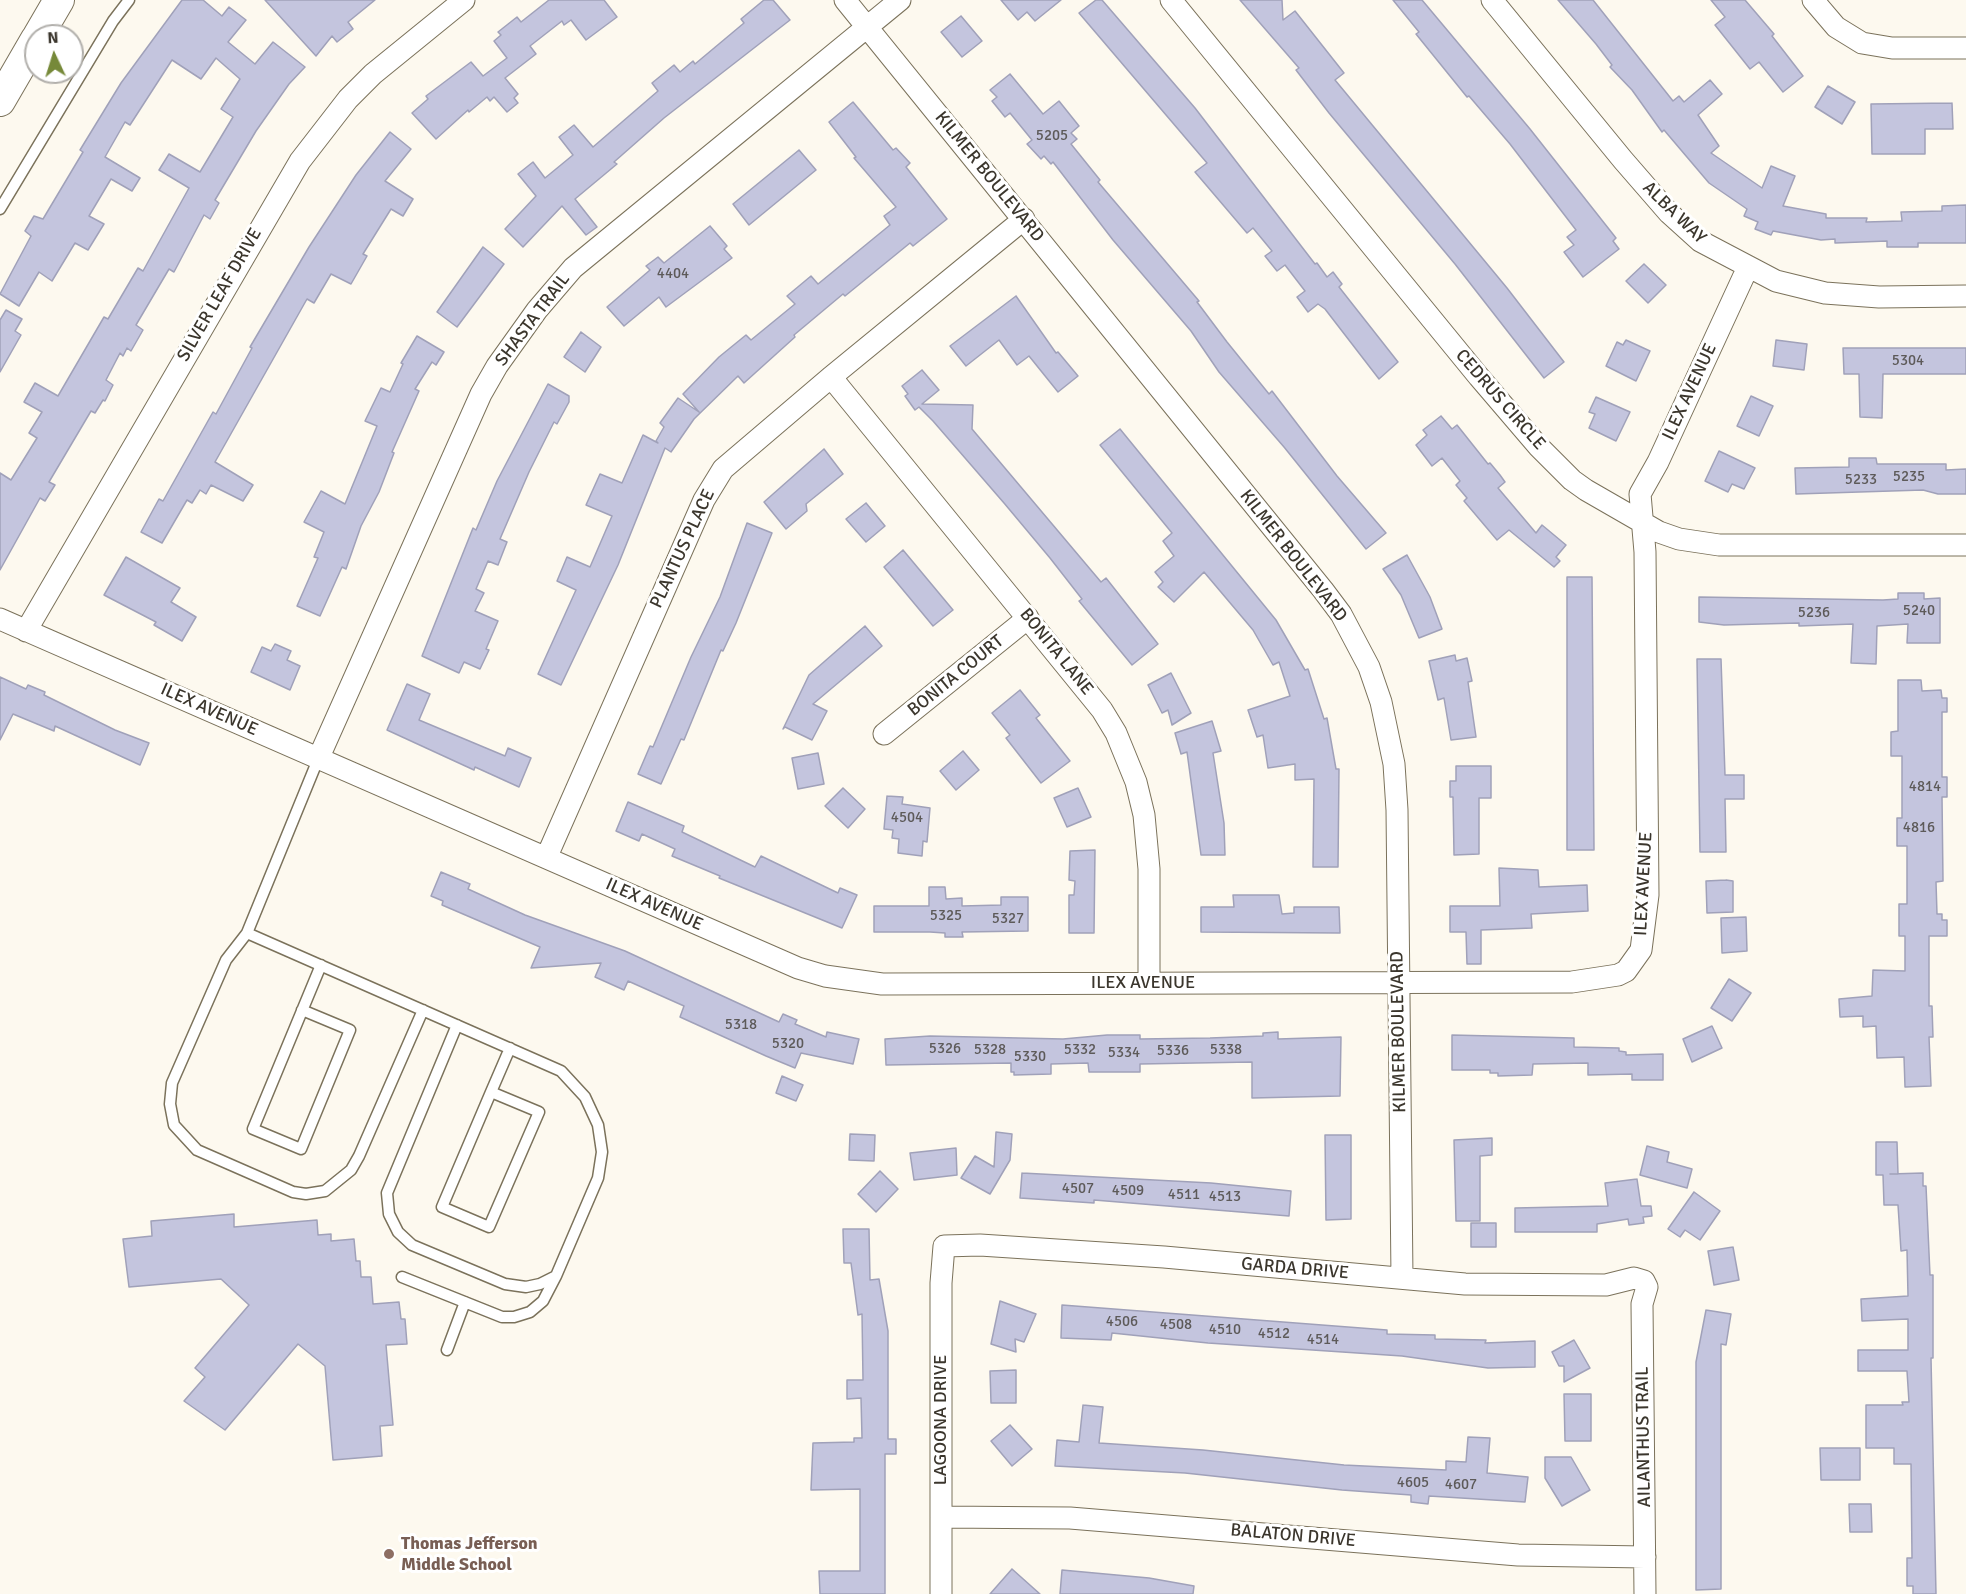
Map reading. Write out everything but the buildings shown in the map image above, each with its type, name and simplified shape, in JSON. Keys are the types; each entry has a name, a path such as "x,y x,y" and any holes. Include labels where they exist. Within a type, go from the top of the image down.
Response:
{"main road":[{"path":"45,24 59,0"},
{"path":"0,101 24,60"}],"street":[{"name":"SILVER LEAF DRIVE","path":"26,631 300,161 348,99 373,74 464,0"},
{"name":"KILMER BOULEVARD","path":"845,0 1323,590 1341,614 1369,667 1381,702 1394,764 1397,810 1402,1278"},
{"name":"SHASTA TRAIL","path":"319,757 481,394 497,366 537,310 573,268 900,0"},
{"name":"CEDRUS CIRCLE","path":"1171,0 1538,446 1572,480 1642,522 1679,539 1719,545 1966,545"},
{"name":"ALBA WAY","path":"1492,0 1669,213 1700,241 1776,281 1825,293 1879,297 1966,296"},
{"path":"1813,0 1836,27 1862,43 1892,48 1966,48"},
{"name":"PLANTUS PLACE","path":"547,856 711,486 734,457 1024,219"},
{"name":"ILEX AVENUE","path":"0,619 547,856 798,968 825,976 882,984 1592,980 1626,971 1641,950 1648,895 1645,552 1640,494 1658,462 1748,267"},
{"name":"BONITA LANE","path":"831,376 1102,710 1127,757 1144,815 1149,869 1149,983"},
{"name":"BONITA COURT","path":"884,734 1028,618"},
{"name":"GARDA DRIVE","path":"944,1246 980,1245 1164,1257 1521,1286 1606,1285 1634,1278 1644,1281"},
{"name":"LAGOONA DRIVE","path":"941,1594 941,1283 944,1246"},
{"name":"AILANTHUS TRAIL","path":"1644,1281 1647,1287 1642,1304 1645,1594"},
{"name":"BALATON DRIVE","path":"941,1517 1070,1518 1518,1555 1645,1557"}],"lane":[{"path":"0,209 113,21 129,0"},
{"path":"319,757 247,933 226,960 172,1083 170,1104 174,1125 186,1142 197,1150 293,1192 306,1194 325,1191 351,1170 359,1156 423,1010"},
{"path":"247,933 561,1071 585,1097 598,1125 603,1152 598,1178 556,1276 543,1301 530,1312 502,1317 402,1277"},
{"path":"302,1010 350,1030 301,1149 253,1129 302,1010 321,965"},
{"path":"457,1025 387,1193 389,1214 398,1232 412,1245 505,1284 526,1287 540,1284 556,1276"},
{"path":"491,1092 539,1112 489,1227 442,1207 491,1092 510,1048"},
{"path":"447,1350 465,1302"}],"place":[{"name":"Thomas Jefferson Middle School","path":"389,1554"}]}
